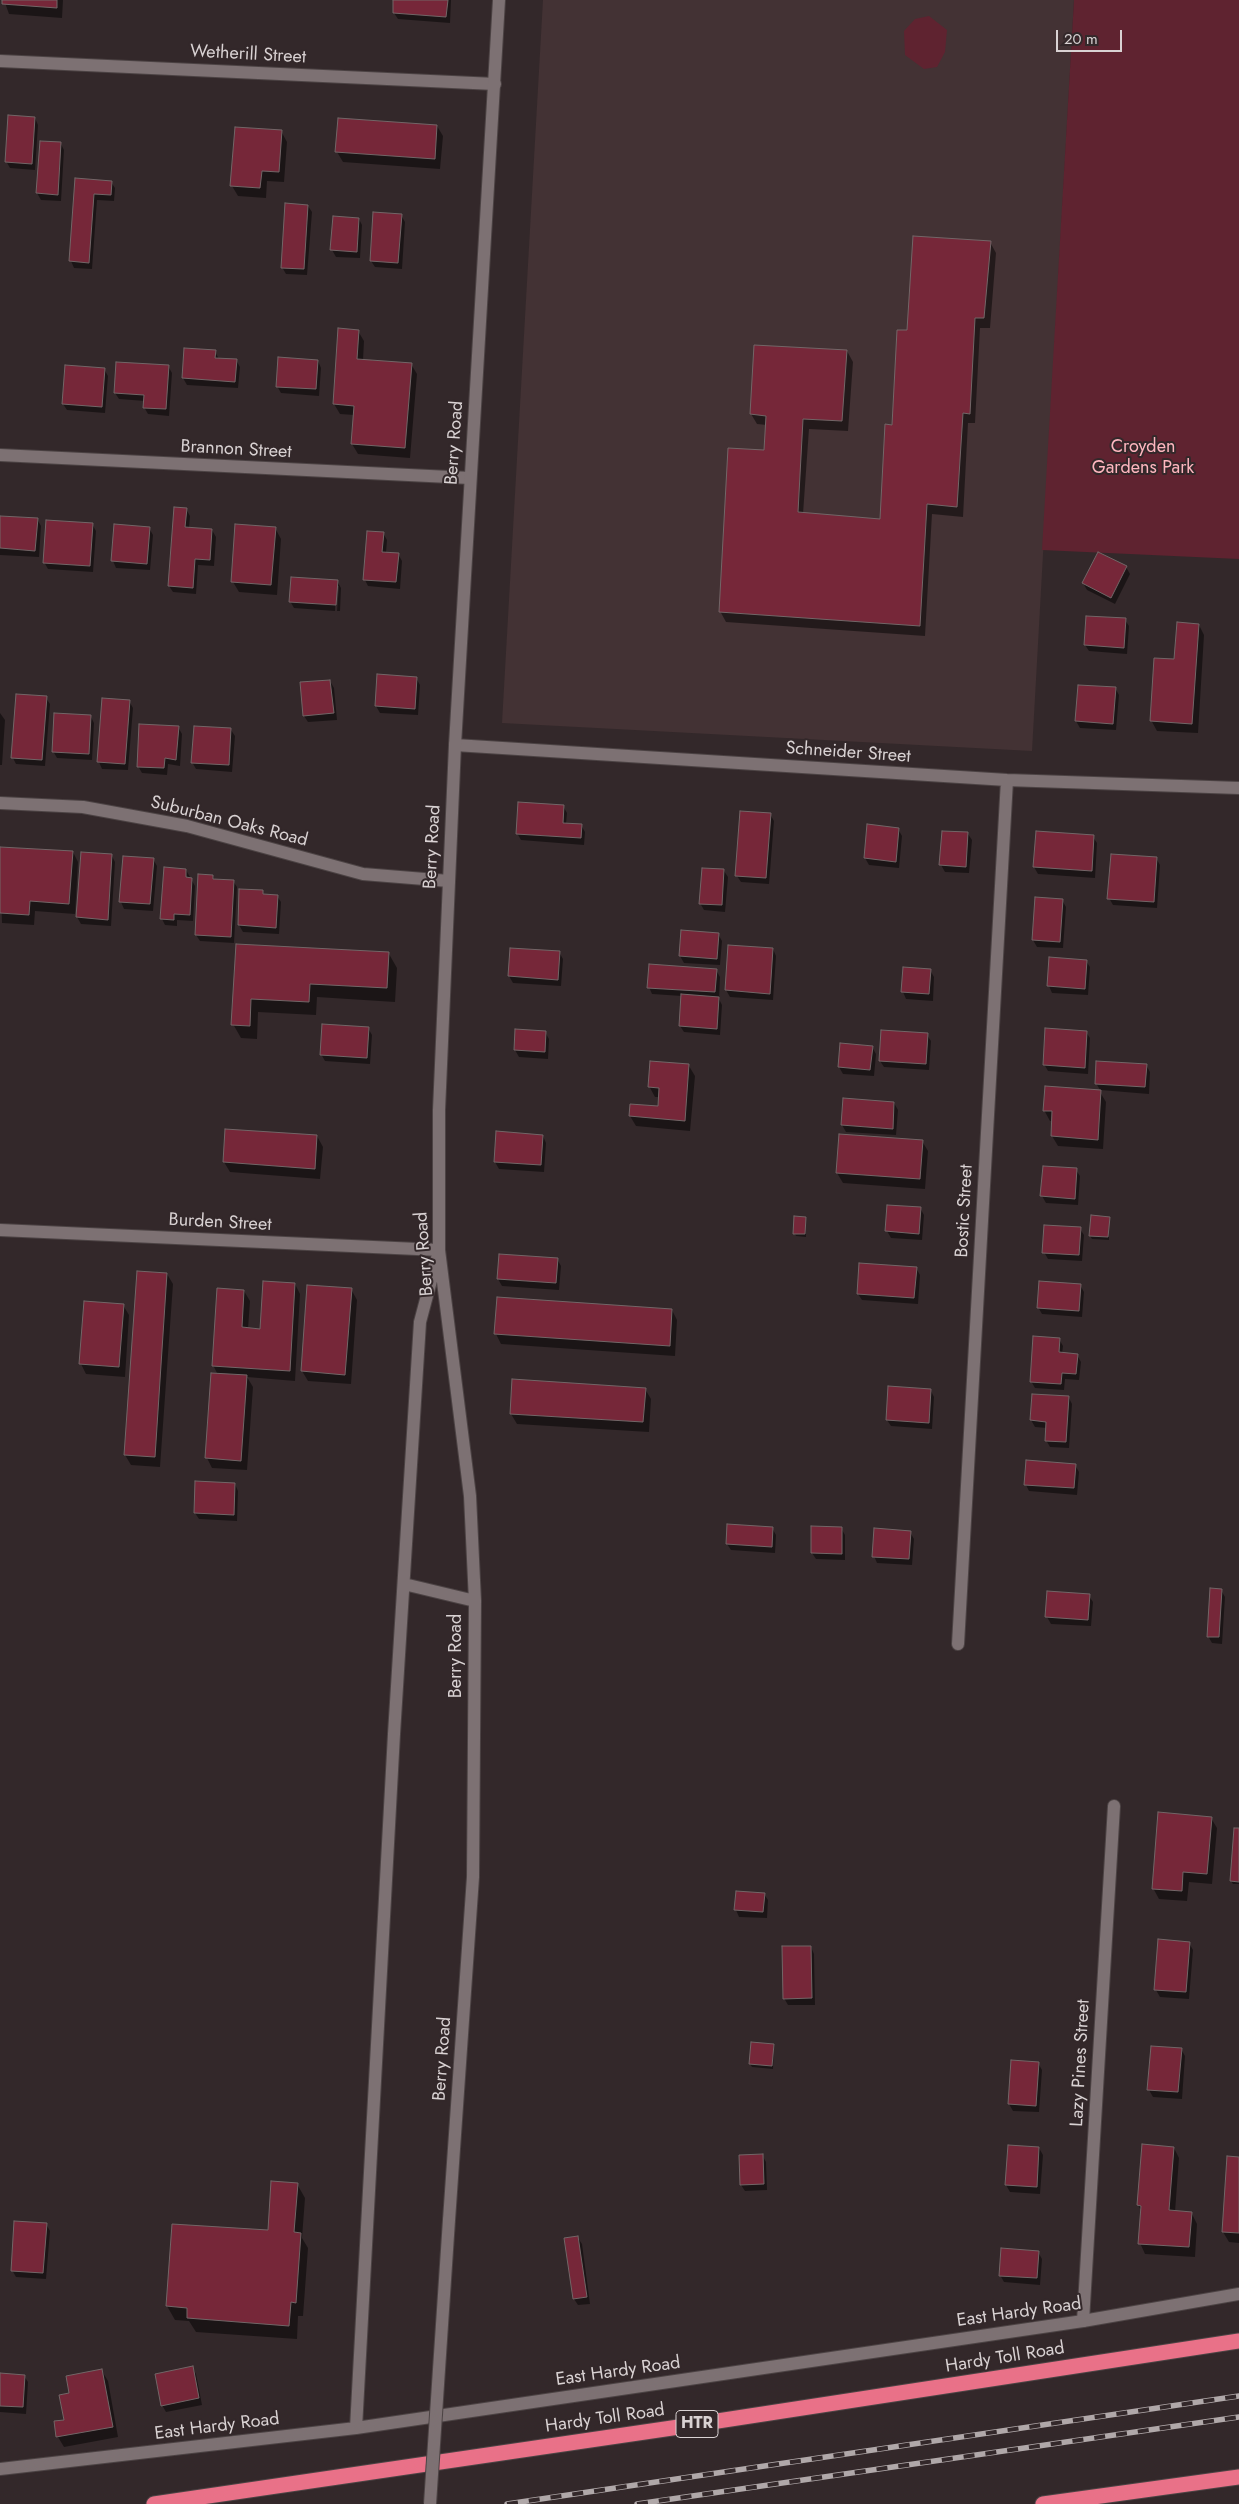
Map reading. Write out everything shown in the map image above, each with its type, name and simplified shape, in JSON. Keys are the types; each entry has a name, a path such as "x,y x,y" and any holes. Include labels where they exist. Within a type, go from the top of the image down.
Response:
{"highway":[{"name":"Hardy Toll Road","path":"154,2504 662,2430 1239,2341"},
{"path":"1042,2504 1239,2477"}],"street":[{"name":"Berry Road","path":"430,2504 473,1877 475,1600 470,1496 439,1250 439,1110 455,745 499,0"},
{"name":"Wetherill Street","path":"0,61 495,84"},
{"name":"Brannon Street","path":"0,455 470,478"},
{"name":"Schneider Street","path":"455,745 1007,780 1239,788"},
{"name":"Bostic Street","path":"958,1644 1007,780"},
{"name":"Suburban Oaks Road","path":"0,804 83,807 186,826 364,874 449,881"},
{"name":"Burden Street","path":"0,1230 439,1250"},
{"path":"356,2428 420,1322 439,1250"},
{"path":"404,1584 475,1600"},
{"name":"Lazy Pines Street","path":"1083,2321 1114,1806"},
{"name":"East Hardy Road","path":"0,2469 356,2428 1083,2321 1239,2294"}],"shaded area":[{"path":"543,0 1074,0 1032,751 502,723"}],"green space":[{"name":"Croyden Gardens Park","path":"1074,0 1239,0 1239,559 1042,550"},
{"path":"929,16 947,30 945,52 937,67 924,69 905,55 904,31 915,19"}],"building":[{"path":"2,0 57,0 57,8 2,4"},
{"path":"393,0 448,0 446,17 393,13"},
{"path":"8,115 35,117 32,164 5,162"},
{"path":"338,118 437,125 435,159 335,152"},
{"path":"235,127 282,130 279,172 262,171 260,188 230,186"},
{"path":"40,141 61,142 58,195 36,193"},
{"path":"75,178 112,181 111,195 94,194 89,263 69,261"},
{"path":"285,203 308,205 304,269 281,268"},
{"path":"373,212 402,214 398,263 370,261"},
{"path":"333,216 359,218 357,252 330,250"},
{"path":"913,236 991,241 984,318 975,318 970,414 963,413 957,507 927,504 920,626 719,612 728,448 764,450 766,416 750,414 754,345 847,350 842,421 803,419 798,512 880,519 885,424 892,425 897,330 907,330"},
{"path":"338,328 359,330 357,359 412,363 405,448 351,444 354,406 333,404"},
{"path":"184,348 216,350 215,358 237,359 235,382 182,378"},
{"path":"278,357 318,360 316,389 276,387"},
{"path":"116,362 169,365 166,409 143,408 144,395 114,393"},
{"path":"65,365 105,368 102,407 62,404"},
{"path":"174,507 187,508 185,527 212,529 210,560 195,559 193,588 168,586"},
{"path":"0,516 38,518 35,551 0,548"},
{"path":"46,520 93,523 90,566 43,563"},
{"path":"114,524 150,527 147,564 111,561"},
{"path":"235,524 276,527 271,585 231,582"},
{"path":"367,531 384,532 382,552 399,553 396,582 363,580"},
{"path":"1098,552 1127,566 1111,598 1082,583"},
{"path":"291,577 338,580 336,605 289,602"},
{"path":"1086,616 1126,618 1124,648 1084,645"},
{"path":"1177,622 1199,624 1192,724 1150,721 1154,658 1174,659"},
{"path":"377,674 417,677 415,709 375,706"},
{"path":"330,680 334,713 303,716 300,682"},
{"path":"1078,685 1116,687 1113,724 1075,721"},
{"path":"16,694 47,696 42,760 11,758"},
{"path":"102,698 130,700 125,764 97,762"},
{"path":"54,713 91,715 89,754 52,752"},
{"path":"139,724 179,726 176,760 165,758 164,768 137,767"},
{"path":"194,726 231,728 229,765 191,763"},
{"path":"518,802 564,805 563,823 582,824 581,838 516,834"},
{"path":"740,811 771,813 766,878 735,876"},
{"path":"867,824 899,828 896,862 864,858"},
{"path":"942,831 968,832 966,867 939,865"},
{"path":"1036,831 1094,835 1092,871 1033,867"},
{"path":"0,847 73,851 69,904 30,901 29,915 0,913"},
{"path":"81,852 112,854 108,920 76,917"},
{"path":"1111,854 1157,857 1154,902 1107,899"},
{"path":"123,856 154,858 150,904 119,902"},
{"path":"164,867 186,869 186,877 192,878 190,915 174,914 174,920 160,919"},
{"path":"702,868 724,869 722,905 699,904"},
{"path":"198,874 213,875 213,879 234,880 231,937 195,935"},
{"path":"239,889 263,890 263,894 278,895 276,928 238,925"},
{"path":"1035,897 1063,899 1060,942 1032,940"},
{"path":"681,930 719,933 717,959 679,956"},
{"path":"236,944 389,952 387,988 310,984 309,1002 251,999 250,1026 231,1025"},
{"path":"728,945 773,948 770,994 725,990"},
{"path":"510,948 560,951 558,980 508,976"},
{"path":"1049,957 1087,960 1085,989 1047,986"},
{"path":"649,964 717,969 715,992 647,988"},
{"path":"903,967 931,969 929,994 901,992"},
{"path":"681,994 719,997 717,1029 679,1026"},
{"path":"322,1024 369,1027 367,1058 320,1055"},
{"path":"1045,1028 1087,1031 1085,1068 1043,1065"},
{"path":"515,1029 546,1031 545,1052 514,1050"},
{"path":"881,1030 928,1033 926,1064 879,1061"},
{"path":"840,1043 873,1046 870,1070 838,1067"},
{"path":"650,1061 689,1064 685,1121 629,1116 630,1104 658,1106 659,1088 648,1087"},
{"path":"1096,1061 1147,1064 1145,1087 1095,1084"},
{"path":"1045,1086 1101,1090 1098,1140 1051,1136 1052,1111 1043,1111"},
{"path":"843,1098 894,1102 893,1129 841,1125"},
{"path":"225,1129 317,1135 315,1169 223,1162"},
{"path":"496,1131 543,1135 541,1165 494,1162"},
{"path":"839,1134 923,1140 920,1179 836,1173"},
{"path":"1043,1166 1077,1168 1075,1199 1040,1196"},
{"path":"887,1205 921,1207 919,1234 885,1231"},
{"path":"1091,1215 1110,1217 1108,1237 1089,1236"},
{"path":"794,1216 806,1217 805,1234 793,1234"},
{"path":"1044,1225 1081,1227 1079,1255 1042,1253"},
{"path":"499,1254 558,1258 556,1283 497,1279"},
{"path":"859,1263 917,1267 914,1298 857,1294"},
{"path":"137,1271 167,1273 155,1457 124,1455"},
{"path":"263,1281 295,1283 290,1371 212,1366 217,1288 244,1290 242,1327 260,1329"},
{"path":"1039,1281 1081,1284 1079,1311 1037,1308"},
{"path":"307,1285 352,1288 345,1375 301,1371"},
{"path":"497,1297 672,1309 670,1346 494,1334"},
{"path":"84,1301 124,1304 119,1367 79,1364"},
{"path":"1033,1336 1060,1338 1059,1352 1078,1354 1076,1374 1062,1373 1061,1384 1030,1382"},
{"path":"211,1373 247,1375 241,1461 205,1458"},
{"path":"512,1379 646,1388 643,1422 510,1414"},
{"path":"888,1386 931,1389 929,1423 886,1420"},
{"path":"1032,1394 1069,1396 1066,1442 1045,1441 1046,1422 1030,1420"},
{"path":"1026,1460 1076,1464 1074,1488 1024,1485"},
{"path":"195,1481 235,1483 234,1515 194,1513"},
{"path":"727,1524 773,1527 772,1547 726,1544"},
{"path":"811,1526 842,1527 842,1554 811,1553"},
{"path":"874,1528 911,1531 909,1559 872,1557"},
{"path":"1210,1588 1222,1589 1219,1637 1207,1637"},
{"path":"1047,1591 1090,1594 1088,1620 1045,1617"},
{"path":"1158,1812 1212,1817 1207,1874 1183,1872 1182,1891 1152,1889"},
{"path":"1234,1828 1239,1828 1239,1882 1230,1881"},
{"path":"736,1891 765,1893 763,1912 734,1910"},
{"path":"1158,1939 1190,1942 1186,1992 1154,1990"},
{"path":"782,1946 811,1946 812,1998 783,1999"},
{"path":"751,2042 774,2044 772,2066 749,2064"},
{"path":"1151,2046 1182,2048 1178,2092 1147,2090"},
{"path":"1011,2060 1039,2062 1036,2106 1008,2104"},
{"path":"1142,2144 1174,2147 1169,2210 1192,2212 1189,2247 1138,2244 1141,2206 1137,2205"},
{"path":"1008,2145 1039,2147 1037,2187 1005,2185"},
{"path":"763,2154 764,2184 740,2185 739,2155"},
{"path":"1227,2156 1239,2157 1239,2233 1222,2232"},
{"path":"271,2181 298,2183 294,2232 301,2233 296,2303 291,2302 289,2326 187,2318 187,2308 166,2306 172,2224 268,2230"},
{"path":"14,2221 47,2223 43,2273 11,2271"},
{"path":"578,2236 587,2297 573,2299 564,2238"},
{"path":"1001,2248 1039,2251 1037,2278 999,2276"},
{"path":"193,2366 199,2398 161,2406 155,2374"},
{"path":"102,2369 113,2427 56,2437 54,2421 64,2420 59,2395 69,2393 66,2376"},
{"path":"0,2373 25,2375 23,2407 0,2406"}],"railway":[{"path":"507,2504 1239,2396"},
{"path":"637,2504 1239,2417"}]}
